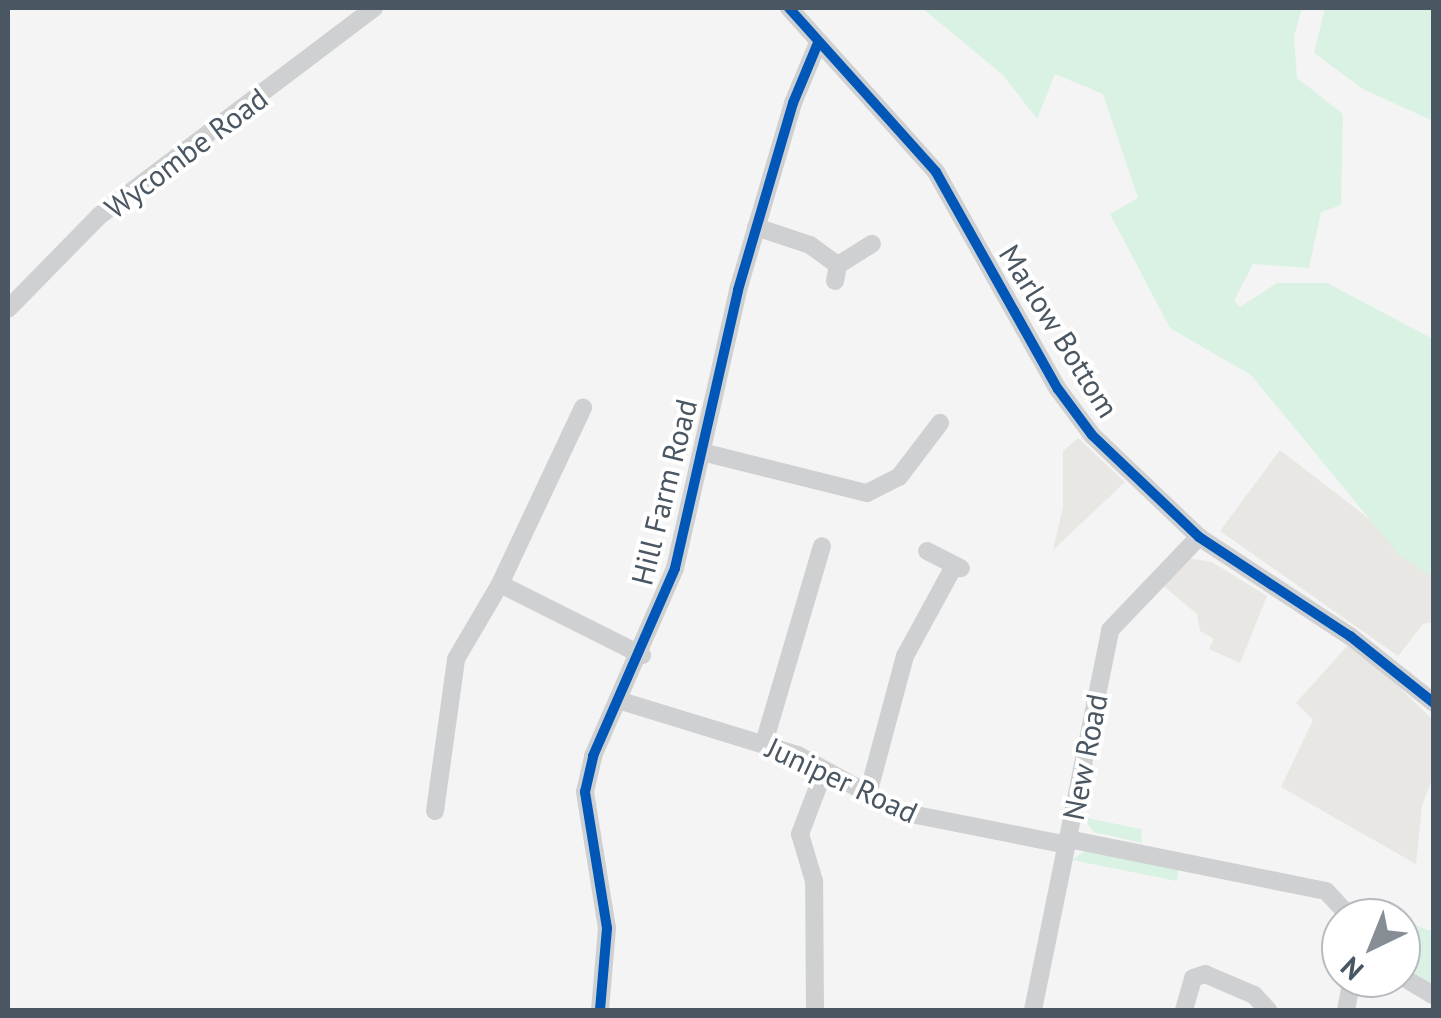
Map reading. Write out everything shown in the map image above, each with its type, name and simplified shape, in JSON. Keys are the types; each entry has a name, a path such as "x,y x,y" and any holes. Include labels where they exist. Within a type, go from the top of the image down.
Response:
{"street":[{"name":"Wycombe Road","path":"8,309 100,216 374,8"},
{"name":"Marlow Bottom","path":"789,8 936,172 1080,422 1199,537 1350,636 1434,703"},
{"name":"Hill Farm Road","path":"600,1010 608,928 585,792 602,732 642,655 675,568 756,227 818,43"},
{"path":"756,227 810,245 836,273 872,244"},
{"path":"438,804 456,659 538,513 583,417"},
{"path":"702,452 867,494 884,490 905,458 940,423"},
{"name":"New Road","path":"1033,1010 1110,630 1199,537"},
{"path":"764,742 821,570 822,546"},
{"path":"868,794 906,656 957,567 927,551"},
{"path":"500,584 642,655"},
{"name":"Juniper Road","path":"621,701 764,742 930,820 1326,891 1332,898"},
{"path":"815,1010 814,881 800,834 824,772"},
{"path":"1184,1010 1193,978 1205,974 1268,1010"}],"shaded area":[{"path":"1078,438 1125,482 1053,550 1063,507 1063,451"},
{"path":"1280,450 1429,565 1433,561 1433,622 1423,624 1398,656 1220,531"},
{"path":"1186,558 1212,562 1267,596 1240,663 1209,649 1214,639 1200,631 1197,614 1160,583"},
{"path":"1347,646 1366,655 1433,720 1433,776 1422,806 1416,864 1281,787 1313,720 1296,703"}],"green space":[{"path":"922,8 1302,8 1294,36 1297,78 1343,114 1341,205 1321,212 1309,268 1253,264 1234,301 1240,307 1277,283 1327,283 1433,339 1433,577 1399,555 1251,375 1170,328 1110,214 1138,198 1103,94 1055,74 1037,119 1003,75"},
{"path":"1325,8 1433,8 1433,121 1363,89 1314,53"},
{"path":"1082,817 1141,829 1142,843 1094,832"},
{"path":"1090,848 1179,866 1177,881 1072,860"},
{"path":"1421,927 1433,932 1433,986 1421,977"}],"cycle path":[{"path":"789,8 936,172 1058,389 1092,435 1199,537 1350,636 1434,703"},
{"path":"600,1010 607,928 585,792 593,756 675,568 738,290 793,103 818,43"}]}
